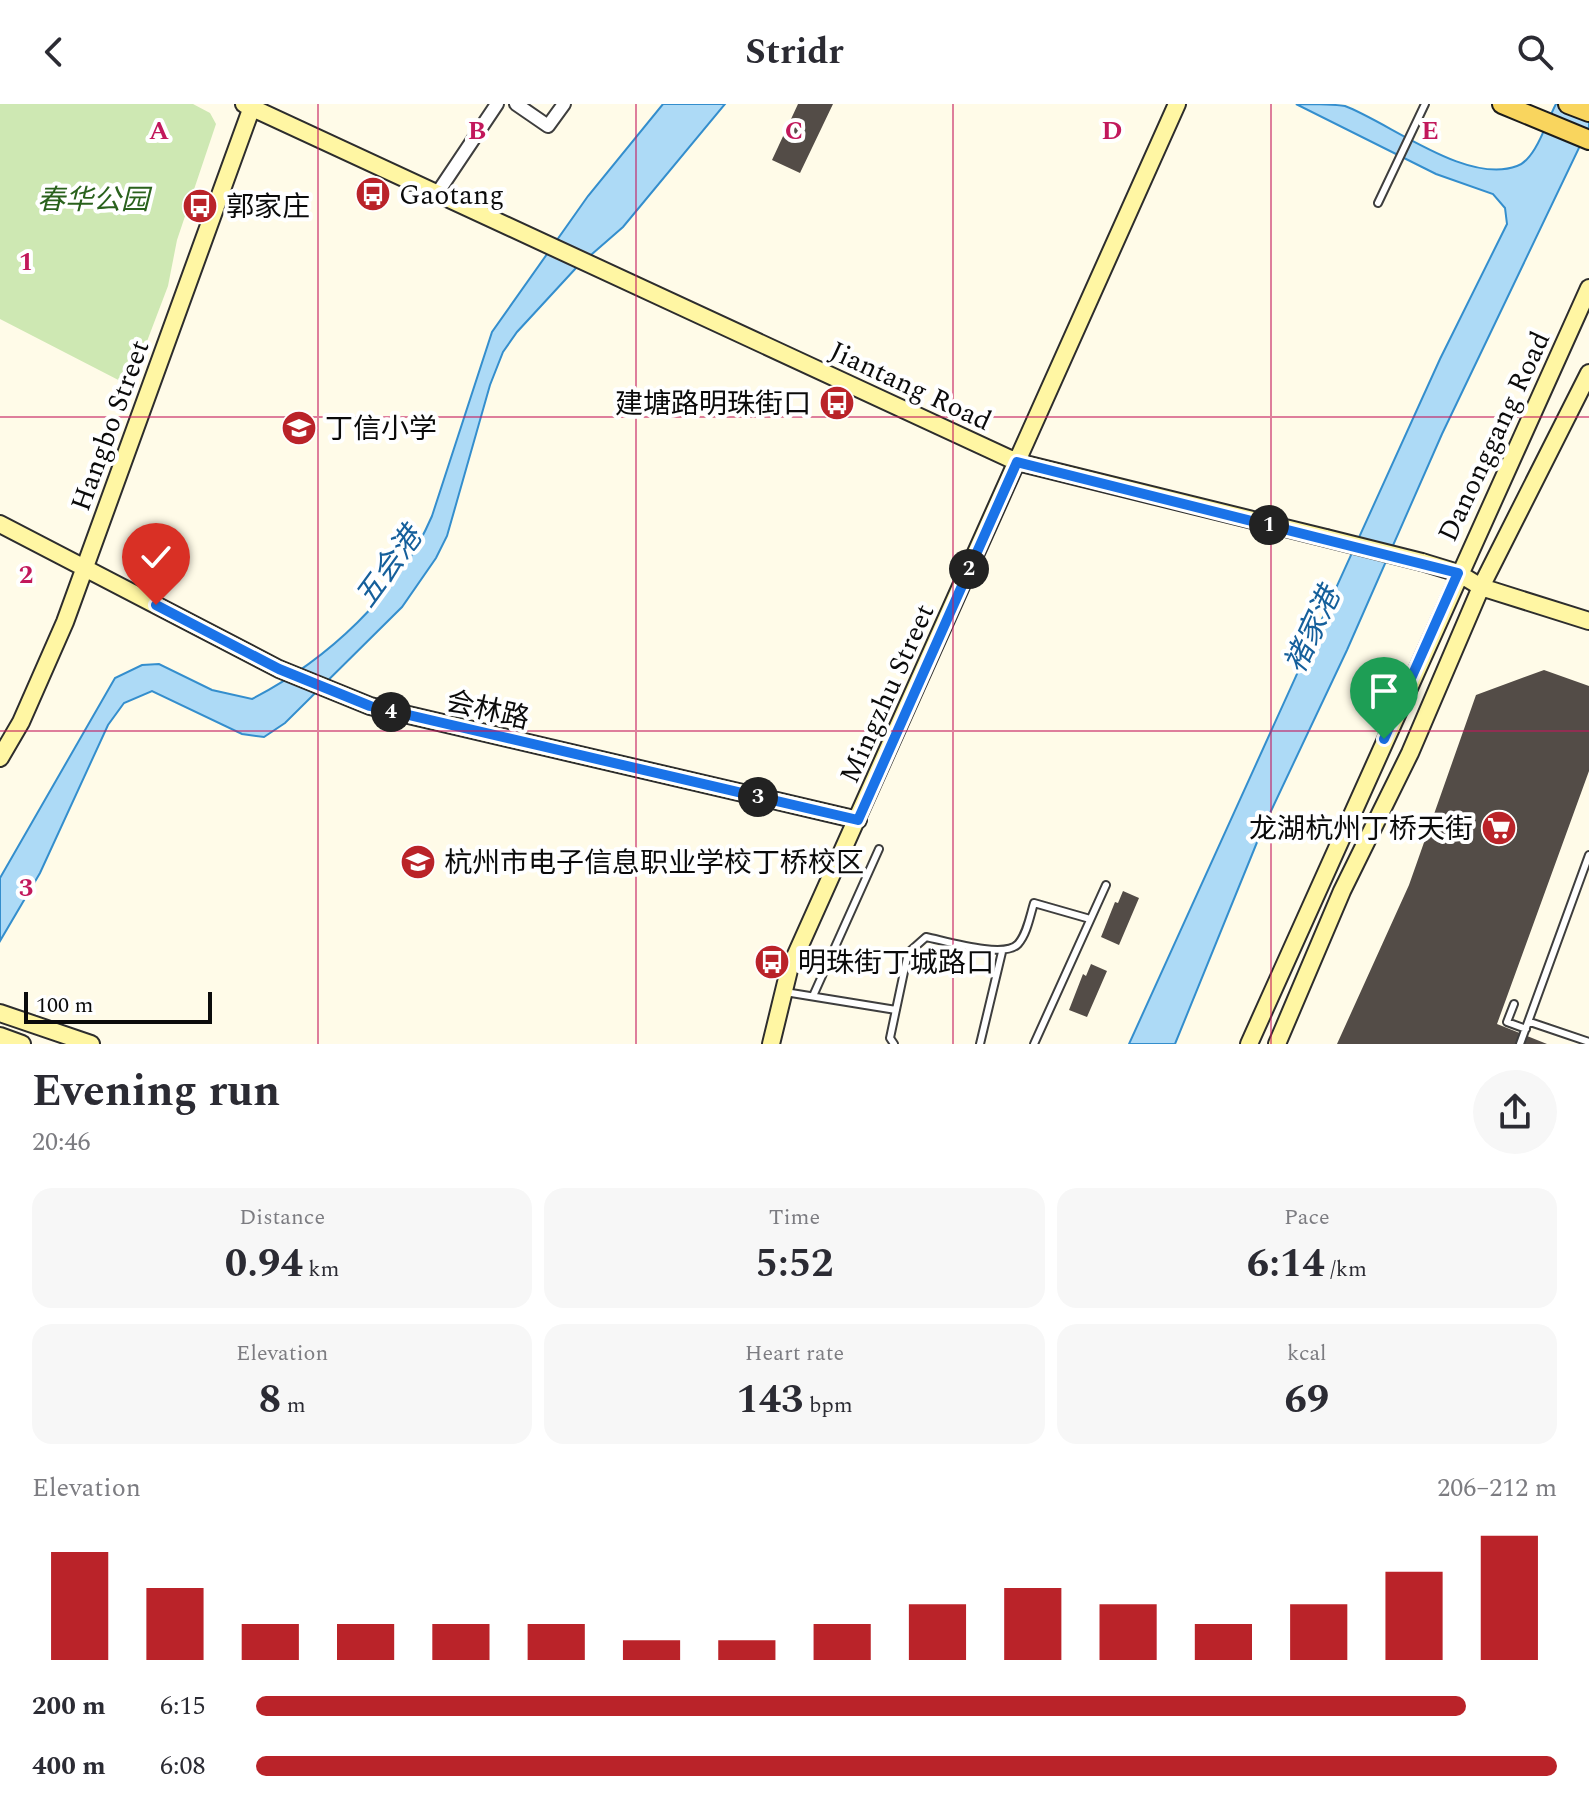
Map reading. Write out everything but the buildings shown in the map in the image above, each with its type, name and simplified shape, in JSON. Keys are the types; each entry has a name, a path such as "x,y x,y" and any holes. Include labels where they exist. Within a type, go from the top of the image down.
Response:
{"main road":[{"path":"1502,104 1589,140"},
{"path":"1568,104 1589,112"}],"street":[{"path":"438,192 497,104"},
{"path":"516,104 548,126 564,104"},
{"name":"Mingzhu Street","path":"771,1044 783,991 1177,104"},
{"name":"Jiantang Road","path":"250,105 1017,462 1422,562 1458,573 1481,587 1589,621"},
{"name":"Hangbo Street","path":"0,758 21,722 85,568 250,105"},
{"name":"Danonggang Road","path":"1249,1044 1458,573 1589,288"},
{"name":"Danonggang Road","path":"1277,1044 1342,891 1410,753 1481,587 1589,373"},
{"name":"会林路","path":"0,524 279,669 370,706 858,820"},
{"path":"0,1013 91,1044"},
{"path":"0,1036 22,1044"}],"lane":[{"path":"1378,203 1425,104"},
{"path":"813,996 879,849"},
{"path":"1520,1044 1589,855"},
{"path":"1034,1044 1106,885"},
{"path":"894,1044 890,1038 908,953 926,937 1002,952 1016,947 1034,903 1090,919"},
{"path":"980,1044 1002,952"},
{"path":"783,991 896,1010"},
{"path":"1514,1004 1507,1022 1589,1042"}],"green space":[{"name":"春华公园","path":"0,104 193,104 210,113 216,124 177,240 168,286 130,386 0,319"}],"water":[{"path":"663,104 725,104 623,227 576,268 517,332 503,352 490,385 447,536 436,558 402,607 285,723 264,737 242,734 152,691 124,703 108,725 40,873 0,941 0,878 115,678 142,665 159,664 212,690 252,699 333,645 380,598 418,545 432,516 492,332 588,196"},
{"path":"1296,104 1345,106 1452,160 1497,170 1517,166 1530,156 1556,104 1589,104 1589,127 1442,434 1347,650 1262,830 1175,1044 1129,1044 1440,359 1507,224 1505,208 1493,194 1436,174"}],"place":[{"name":"Gaotang","path":"373,194"},
{"name":"郭家庄","path":"200,206"},
{"name":"建塘路明珠街口","path":"837,403"},
{"name":"丁信小学","path":"299,428"},
{"name":"龙湖杭州丁桥天街","path":"1499,828"},
{"name":"杭州市电子信息职业学校丁桥校区","path":"418,862"},
{"name":"明珠街丁城路口","path":"772,962"}],"route":[{"path":"156,605 279,669 370,706 413,719 858,820 1017,462 1458,573 1384,739"}],"water label":[{"name":"五会港","path":"388,567"},
{"name":"褚家港","path":"1312,630"}]}
